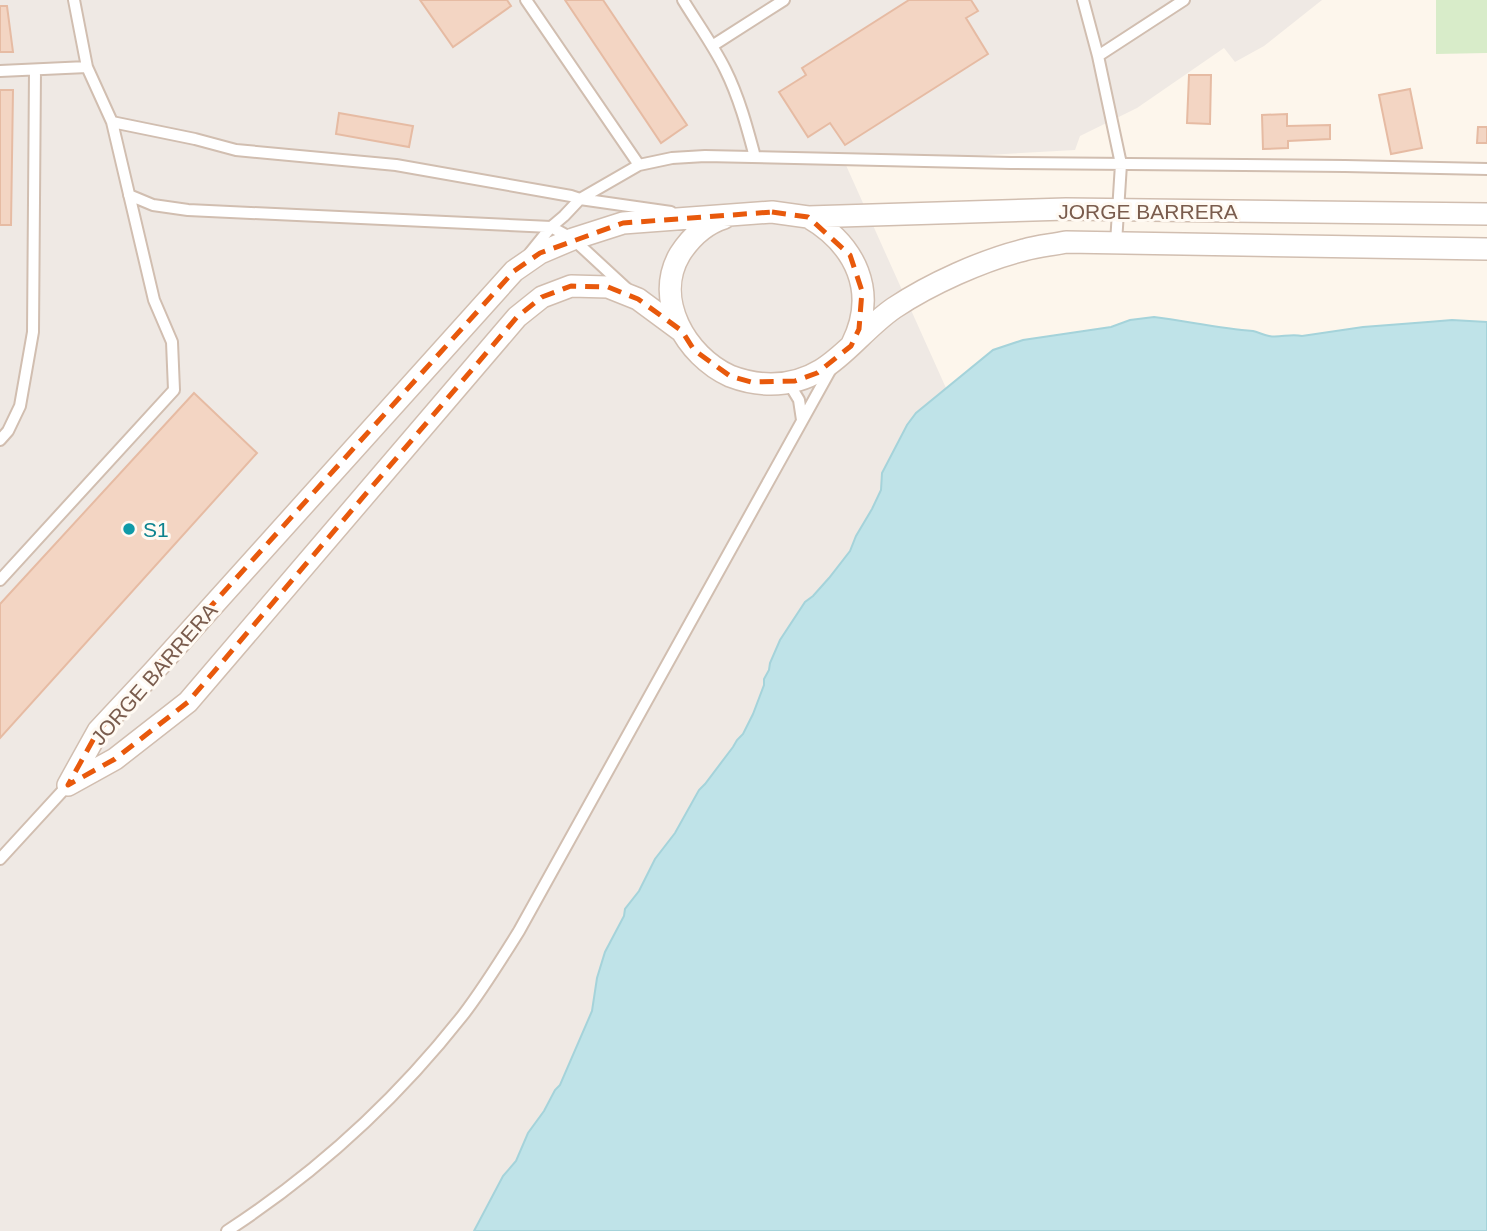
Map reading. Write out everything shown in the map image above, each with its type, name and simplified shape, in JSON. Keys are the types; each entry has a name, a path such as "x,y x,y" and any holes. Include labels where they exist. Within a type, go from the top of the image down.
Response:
{"street":[{"name":"JORGE BARRERA","path":"68,785 98,731 514,271 540,253 573,239 623,223 772,212 808,217 1066,209 1487,214"},
{"name":"JORGE BARRERA","path":"733,215 700,230 686,244 671,278 670,296 674,314 694,349 711,365 730,376 751,382 774,384 796,381 817,373 835,361 893,309 932,287 979,265 1024,250 1066,242 1487,249"},
{"name":"JORGE BARRERA","path":"808,217 839,240 858,273 863,310 859,329 851,346"},
{"name":"JORGE BARRERA","path":"68,785 115,759 188,702 517,317 542,297 571,286 608,287 638,299 682,331"}],"lane":[{"path":"0,580 174,390 172,342 154,300 112,122 87,67 74,0"},
{"path":"526,0 639,165"},
{"path":"683,0 726,71 738,99 755,157"},
{"path":"712,46 784,0"},
{"path":"1083,0 1121,164 1116,243"},
{"path":"1098,56 1184,0"},
{"path":"0,71 87,67"},
{"path":"0,440 8,431 20,406 33,332 35,70"},
{"path":"112,122 236,149 396,165 580,199 701,216"},
{"path":"514,271 551,227 580,199 639,165 672,158 705,156 1487,169"},
{"path":"129,195 153,205 188,210 551,227 573,239 638,299"},
{"path":"227,1231 280,1194 358,1129 396,1092 464,1014 519,931 835,361"},
{"path":"788,382 799,400 802,420"},
{"path":"0,859 68,785"}],"highlighted area":[{"path":"772,212 808,217 850,255 862,291 859,329 851,346 817,373 795,381 751,382 730,376 694,350 682,331 638,299 608,287 571,286 542,297 517,317 188,702 115,759 68,785 98,731 514,271 540,253 623,223"}],"shaded area":[{"path":"0,0 1322,0 1264,46 1235,62 1224,48 1137,108 1080,136 1075,150 845,163 946,388 916,413 907,425 882,473 881,489 850,551 829,578 805,602 780,640 743,734 699,790 675,833 655,859 639,891 625,909 605,952 597,978 592,1011 560,1085 528,1133 516,1161 503,1176 474,1231 0,1231"}],"green space":[{"path":"1436,0 1487,0 1487,53 1436,54"}],"water":[{"path":"1154,317 1253,331 1267,336 1302,336 1363,327 1452,320 1487,322 1487,1231 474,1231 503,1176 516,1161 528,1133 560,1085 592,1011 597,978 605,952 625,909 639,891 655,859 675,833 699,790 743,734 780,640 805,602 829,578 850,551 881,490 882,473 907,425 916,413 993,350 1023,340 1111,327 1130,320"}],"building":[{"path":"420,0 507,0 511,6 453,47"},
{"path":"565,0 603,0 687,125 661,143"},
{"path":"909,0 971,0 978,11 966,18 988,54 845,145 830,123 808,137 779,92 806,75 802,68"},
{"path":"0,6 7,6 13,52 0,52"},
{"path":"1189,75 1211,75 1210,124 1187,123"},
{"path":"1410,89 1422,148 1391,154 1379,95"},
{"path":"0,90 13,90 11,225 0,225"},
{"path":"339,113 413,126 409,147 336,134"},
{"path":"1287,114 1287,126 1330,125 1330,139 1288,141 1288,148 1263,149 1262,115"},
{"path":"1478,127 1487,127 1487,143 1477,143"},
{"name":"S1","path":"194,393 257,453 0,738 0,604"}],"place":[{"name":"S1","path":"129,529"}]}
